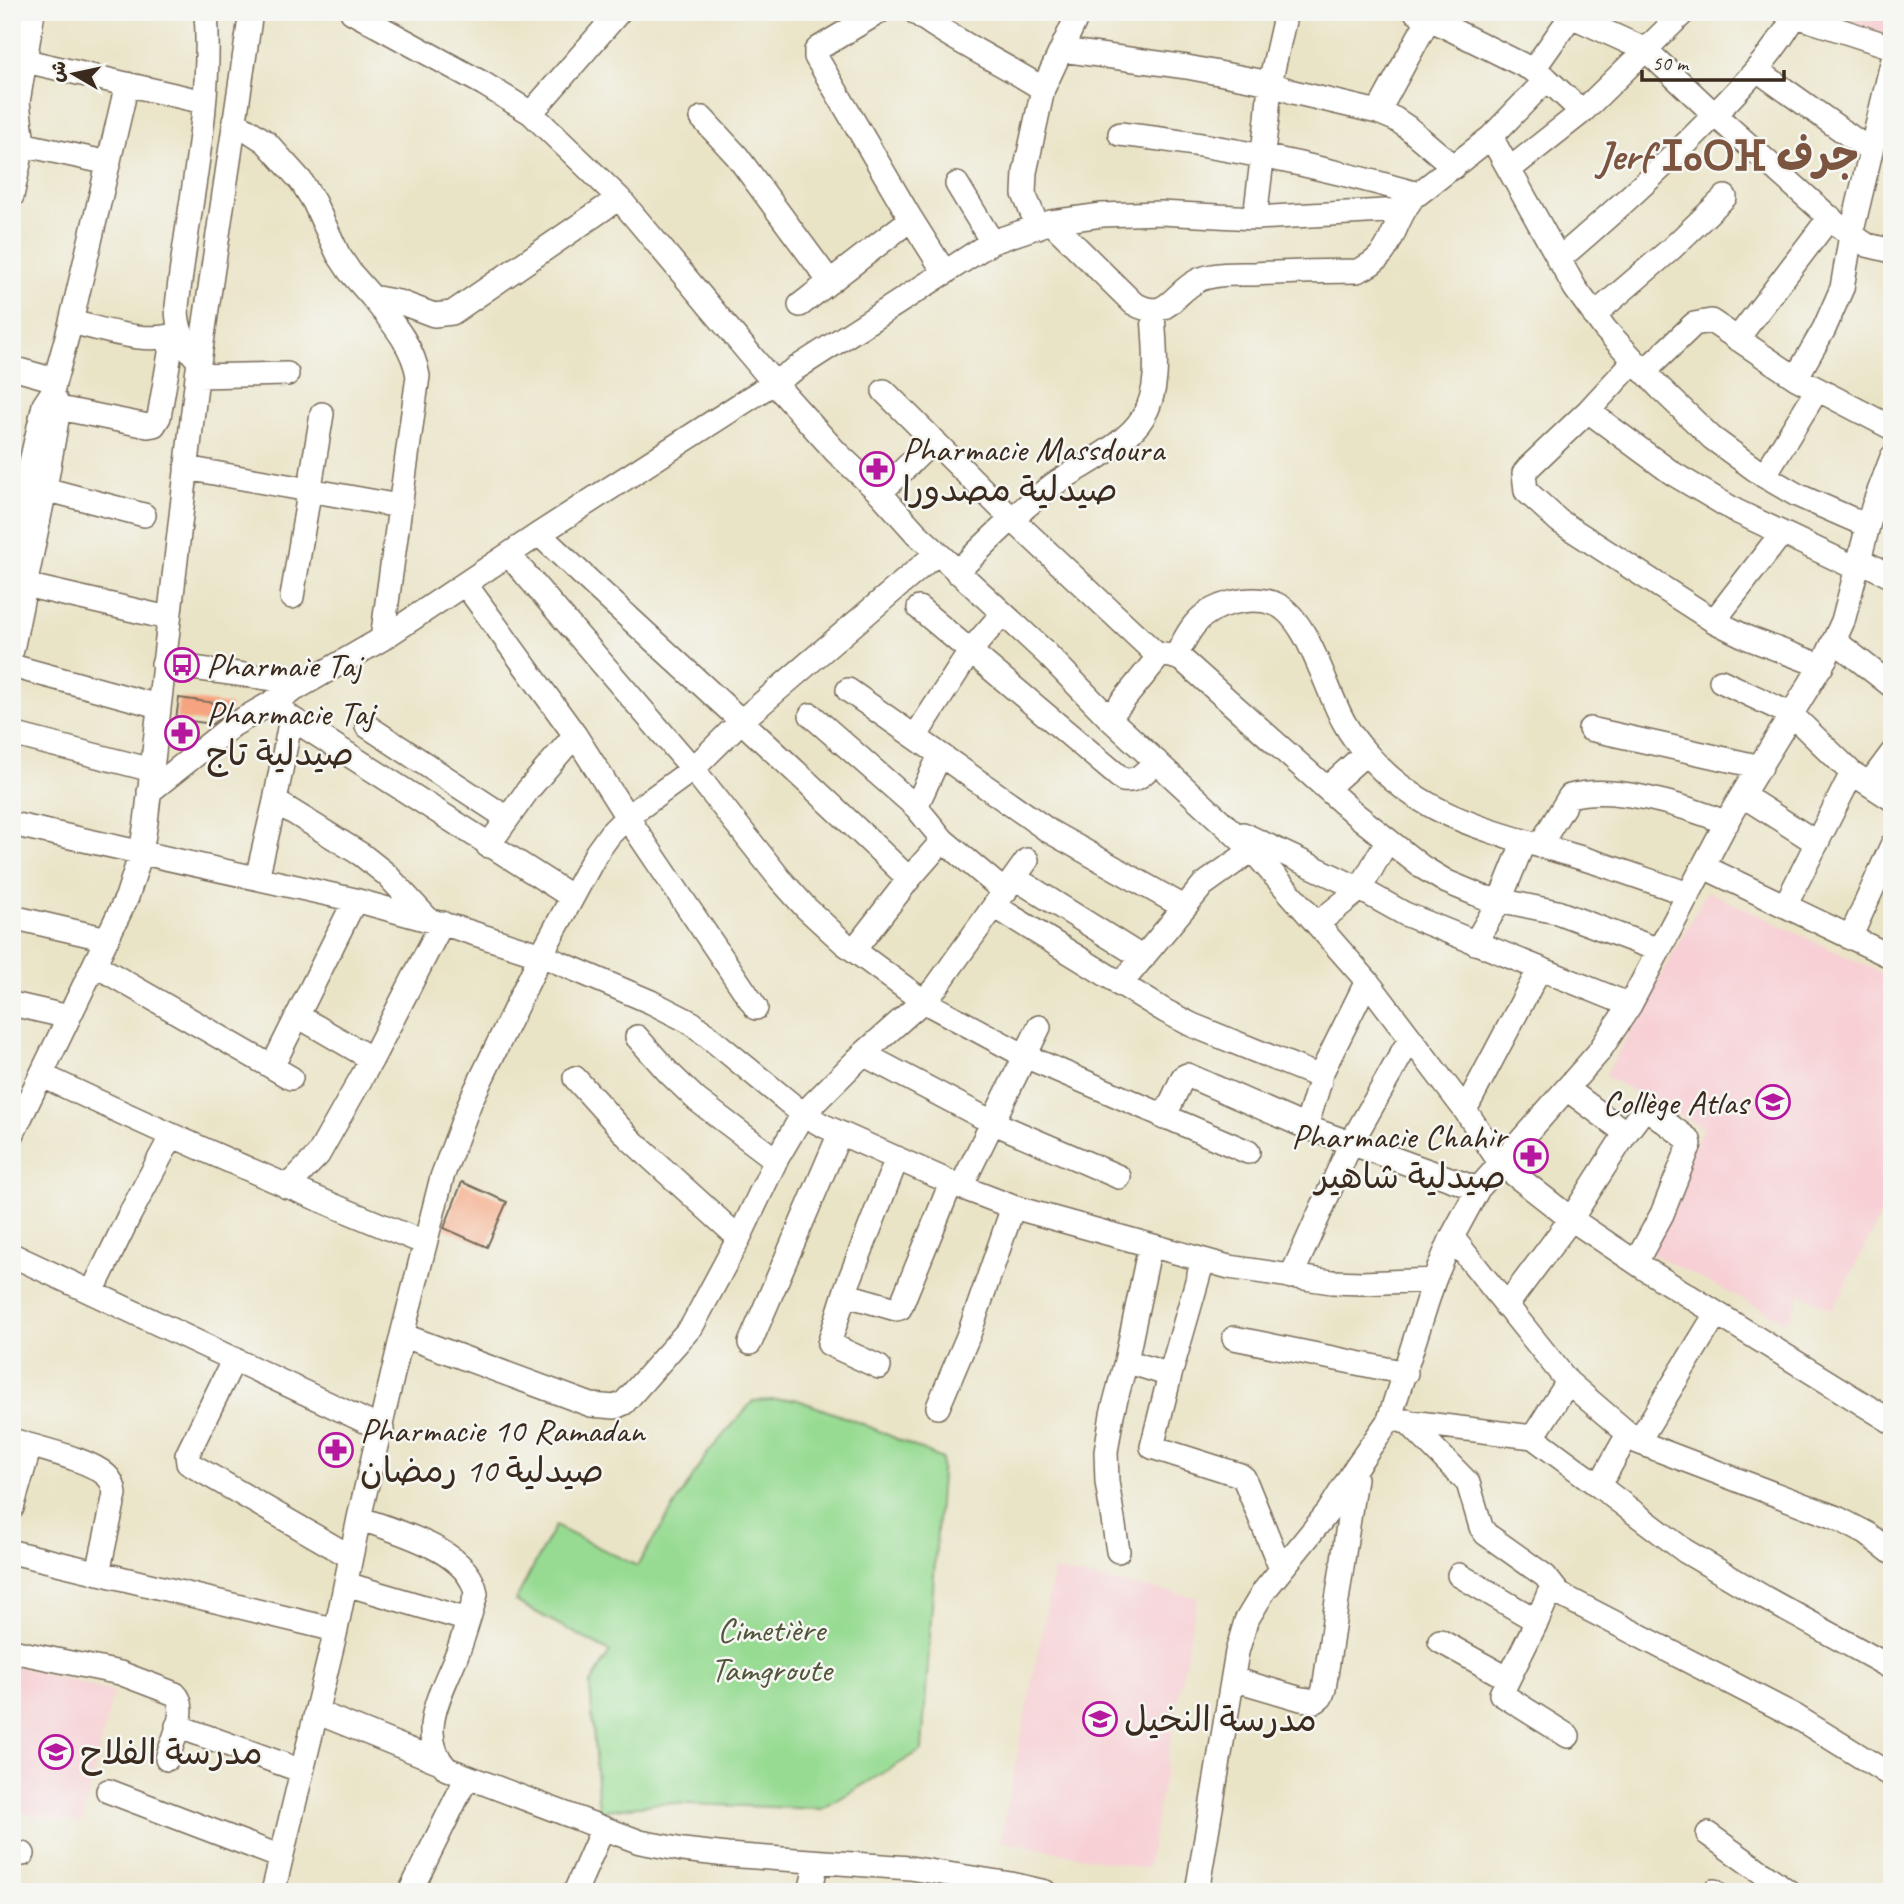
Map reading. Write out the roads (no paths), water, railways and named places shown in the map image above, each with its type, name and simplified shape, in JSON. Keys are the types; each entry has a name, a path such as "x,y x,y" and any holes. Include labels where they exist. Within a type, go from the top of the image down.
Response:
{"street":[{"path":"12,196 18,143 18,102 33,12"},
{"path":"12,368 53,396 148,426 154,425 159,417 176,334 177,307 204,102 208,53 206,12"},
{"path":"352,12 531,113 619,198 774,383 836,452 1109,718 1252,850 1367,981 1465,1110 1501,1164 1571,1219 1636,1262 1892,1422"},
{"path":"531,113 619,12"},
{"path":"879,12 819,48 816,57 945,273"},
{"path":"915,12 963,44 1004,64 1043,89"},
{"path":"1079,12 1043,89 1023,183 1024,194 1044,225 1133,303 1145,310 1162,309 1192,284 1219,275 1357,271 1369,266 1381,257 1411,202 1491,137 1540,75 1570,14 1646,50 1851,235 1867,245 1892,251"},
{"path":"1255,218 1270,83 1286,12"},
{"path":"1510,169 1582,112 1684,12"},
{"path":"12,1135 21,1097 41,1074 95,965 127,897 141,853 198,368 234,121 245,14"},
{"path":"1558,260 1620,208 1757,71 1792,14 1892,47"},
{"path":"1377,112 1422,15 1540,75 1582,112"},
{"path":"1062,50 1187,67 1270,83 1293,93 1377,112 1401,123 1454,167"},
{"path":"26,61 204,102"},
{"path":"1796,378 1835,306 1892,63"},
{"path":"1757,71 1871,151"},
{"path":"12,545 72,322 127,84"},
{"path":"702,118 737,156 830,282"},
{"path":"234,121 266,142 301,181 314,202 338,254 403,337 416,364 418,376 382,639"},
{"path":"1120,134 1183,141 1261,155 1411,202"},
{"path":"1491,137 1558,260 1594,315 1639,367 1712,438 1764,476 1797,495 1868,526"},
{"path":"18,143 109,163"},
{"path":"957,184 992,242"},
{"path":"1594,315 1671,249 1725,197"},
{"path":"372,297 399,302 434,315 452,313 619,198"},
{"path":"150,781 233,725 382,639 539,534 992,242 1044,225 1092,216 1160,212 1255,218 1411,202"},
{"path":"1737,340 1830,217"},
{"path":"800,305 911,219"},
{"path":"957,572 1011,518 1060,480 1135,429 1152,397 1155,375 1153,311"},
{"path":"1822,666 1748,638 1663,590 1559,521 1526,491 1524,473 1588,411 1639,367 1698,323 1711,321 1816,390 1892,428"},
{"path":"72,322 147,338 161,339 176,334"},
{"path":"176,334 185,343 198,368"},
{"path":"198,368 287,374"},
{"path":"1764,476 1816,390"},
{"path":"884,391 1108,611 1168,656 1387,841 1422,867 1447,882 1483,897 1557,912 1659,950"},
{"path":"12,650 19,583 46,489 53,396"},
{"path":"1588,411 1672,473 1736,511 1781,534 1892,577"},
{"path":"292,597 322,414"},
{"path":"880,493 934,440"},
{"path":"1197,1892 1237,1652 1247,1621 1264,1591 1328,1512 1356,1467 1398,1421 1406,1373 1434,1279 1452,1237 1478,1189 1598,1054 1630,1005 1742,795 1822,666 1835,641 1859,565 1868,526 1885,494 1892,457"},
{"path":"186,468 399,506"},
{"path":"46,489 144,515"},
{"path":"539,534 909,879"},
{"path":"1714,621 1781,534"},
{"path":"273,1892 336,1630 402,1335 442,1177 471,1100 541,955 597,852 610,834 627,817 693,769 740,722 937,553"},
{"path":"509,555 693,769 780,879 829,930 923,1001 1025,1056 1248,1152"},
{"path":"19,583 168,618"},
{"path":"466,585 575,735 756,1008"},
{"path":"1109,718 1168,656 1195,623 1214,610 1234,602 1256,600 1280,606 1298,624 1344,723 1366,753 1391,780 1423,803 1472,826 1689,894"},
{"path":"919,608 971,650 1065,734 1123,780 1138,778 1156,761"},
{"path":"915,737 971,650 1003,614"},
{"path":"1835,641 1892,685"},
{"path":"163,664 304,683"},
{"path":"12,666 158,706"},
{"path":"1721,681 1792,715 1861,778 1892,799"},
{"path":"848,690 1049,831 1184,907"},
{"path":"272,702 290,718 572,897"},
{"path":"811,715 916,807 943,840 1011,884 1143,958"},
{"path":"257,878 290,718"},
{"path":"367,726 507,818"},
{"path":"1590,729 1761,767"},
{"path":"12,734 150,781"},
{"path":"488,846 507,818 575,735"},
{"path":"1327,788 1366,753"},
{"path":"1785,906 1816,844 1861,778 1892,753"},
{"path":"916,807 940,755"},
{"path":"1475,943 1532,843 1570,796 1607,793 1656,801 1727,823"},
{"path":"1742,795 1816,844"},
{"path":"275,801 362,855 435,921"},
{"path":"12,824 355,900 435,921 541,955 651,1002 692,1023 803,1114 956,1185 1013,1207 1229,1268 1362,1283 1434,1279"},
{"path":"1232,829 1360,889 1394,909 1630,1005"},
{"path":"854,950 943,840"},
{"path":"1318,923 1360,889 1387,841"},
{"path":"1850,938 1892,845"},
{"path":"1121,985 1203,885 1252,850"},
{"path":"1704,867 1892,957"},
{"path":"1011,884 1121,985 1192,1025 1320,1078"},
{"path":"402,1335 591,1405 615,1407 631,1396 692,1326 739,1238 776,1160 803,1114 863,1054 923,1001 1011,884"},
{"path":"95,965 282,1072 298,1016 355,900"},
{"path":"12,918 107,939"},
{"path":"287,1187 318,1154 372,1059 435,921"},
{"path":"1465,1110 1539,970"},
{"path":"1306,1127 1320,1078 1367,981"},
{"path":"12,1004 69,1017"},
{"path":"298,1016 372,1059"},
{"path":"845,1293 896,1310 900,1308 956,1185 992,1122 1039,1027"},
{"path":"637,1037 697,1100 776,1160"},
{"path":"1291,1277 1351,1143 1410,1039"},
{"path":"863,1054 992,1122 1119,1177"},
{"path":"41,1074 172,1137 425,1243"},
{"path":"1164,1118 1183,1077 1187,1074 1306,1127 1478,1189"},
{"path":"575,1078 630,1139 739,1238"},
{"path":"1567,1089 1626,1132"},
{"path":"1506,1306 1571,1219 1626,1132 1642,1112 1649,1110 1689,1140 1690,1144 1662,1214 1636,1262"},
{"path":"750,1343 840,1133"},
{"path":"92,1292 172,1137"},
{"path":"879,1367 829,1344 845,1293 897,1158"},
{"path":"938,1407 969,1334 1013,1207"},
{"path":"1452,1237 1568,1382 1633,1438 1837,1518 1866,1533 1892,1553"},
{"path":"1118,1551 1107,1482 1107,1452 1112,1414 1150,1246"},
{"path":"12,1255 382,1429"},
{"path":"1203,1260 1152,1447 1244,1478 1281,1569"},
{"path":"1599,1486 1716,1314"},
{"path":"1234,1338 1406,1373"},
{"path":"234,1359 187,1455 188,1463 194,1469 351,1557"},
{"path":"1126,1361 1170,1376"},
{"path":"1533,1437 1568,1382"},
{"path":"1398,1421 1533,1437 1685,1551 1892,1668"},
{"path":"1398,1421 1468,1483 1486,1534 1537,1569 1559,1594 1795,1716 1892,1776"},
{"path":"12,1508 21,1443 87,1463 109,1476 115,1494 98,1573"},
{"path":"1233,1679 1301,1699 1316,1701 1321,1698 1356,1467"},
{"path":"359,1518 435,1546 454,1560 474,1584 475,1594 460,1647 434,1709 433,1741 440,1762 446,1769 640,1842 683,1850 910,1868 974,1885 1045,1892"},
{"path":"12,1552 336,1630"},
{"path":"1459,1575 1537,1621"},
{"path":"346,1584 468,1620"},
{"path":"1552,1586 1501,1690 1503,1697 1568,1736"},
{"path":"1440,1641 1507,1678"},
{"path":"12,1651 120,1673 175,1694 182,1705 167,1759"},
{"path":"316,1712 440,1762"},
{"path":"177,1726 302,1771"},
{"path":"410,1892 467,1777"},
{"path":"108,1791 281,1857"},
{"path":"575,1892 603,1828"},
{"path":"1708,1834 1789,1892"},
{"path":"810,1892 817,1862"}],"place":[{"name":"Pharmacie Massdoura صيدلية مصدورا","path":"877,469"},
{"name":"Pharmaie Taj","path":"182,665"},
{"name":"Pharmacie Taj صيدلية تاج","path":"182,733"},
{"name":"Collège Atlas","path":"1773,1102"},
{"name":"Pharmacie Chahir صيدلية شاهير","path":"1531,1156"},
{"name":"Pharmacie 10 Ramadan صيدلية 10 رمضان","path":"336,1450"},
{"name":"مدرسة النخيل","path":"1100,1719"},
{"name":"مدرسة الفلاح","path":"56,1752"}],"district":[{"name":"Jerf ⵊⴰⵔⴼ جرف","path":"1728,156"}],"park label":[{"name":"Cimetière Tamgroute","path":"771,1649"}]}
